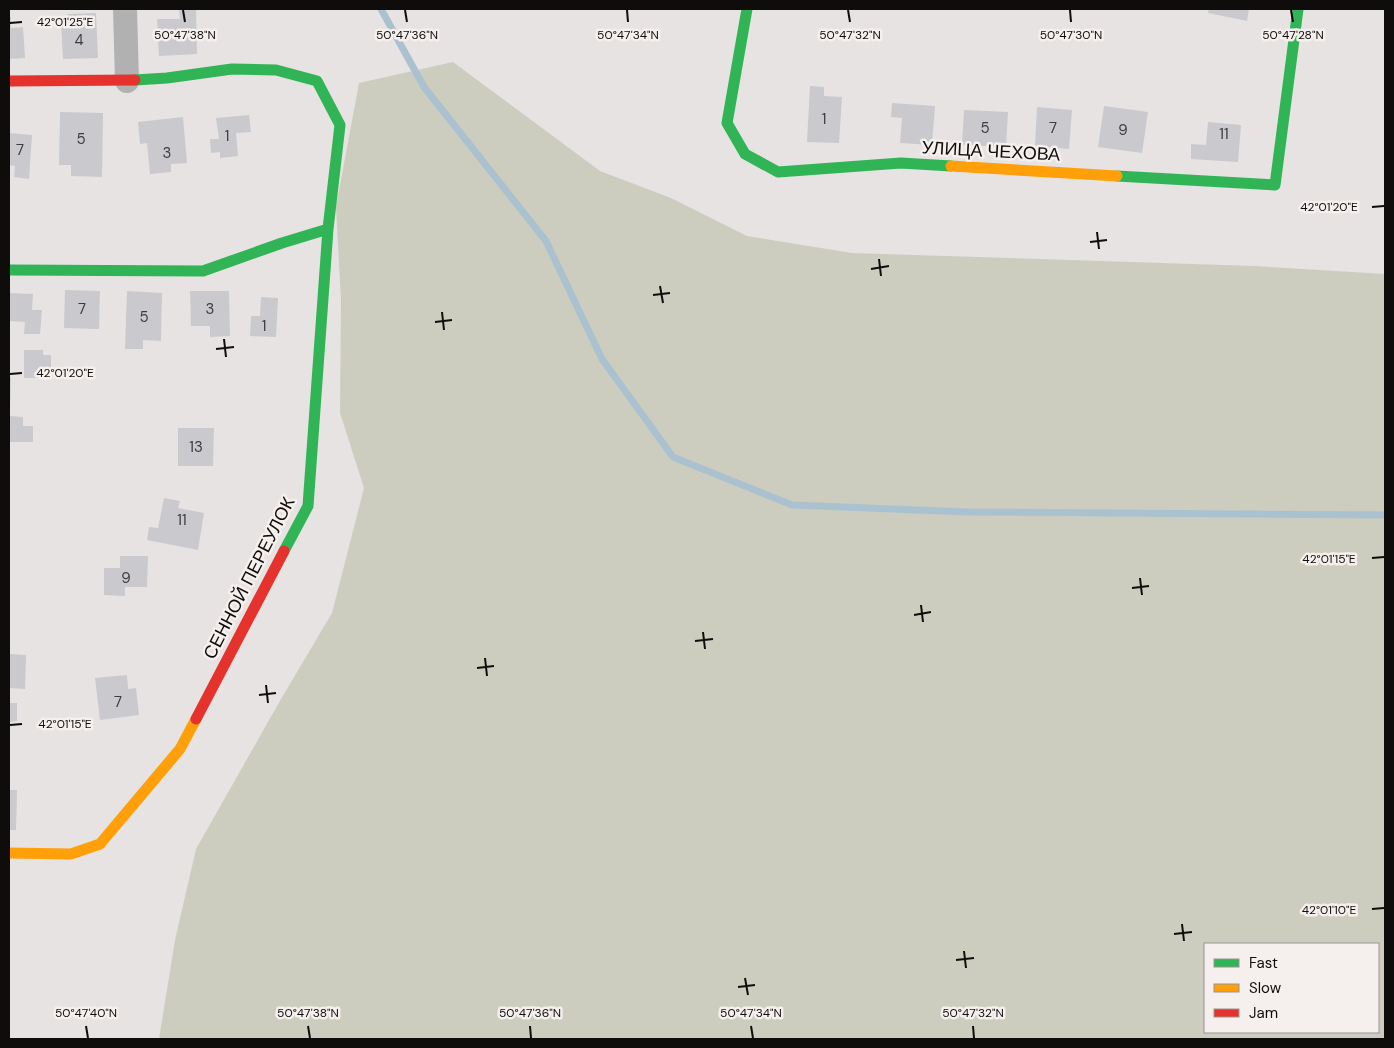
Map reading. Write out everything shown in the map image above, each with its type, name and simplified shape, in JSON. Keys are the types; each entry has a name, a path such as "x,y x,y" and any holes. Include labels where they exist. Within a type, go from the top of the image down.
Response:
{"street":[{"path":"125,9 127,81"},
{"name":"УЛИЦА ЧЕХОВА","path":"747,9 727,123 745,154 778,172 901,163 1275,185 1298,9"},
{"name":"СЕННОЙ ПЕРЕУЛОК","path":"9,81 127,81 167,78 232,69 276,70 317,80 340,125 328,229 308,506 180,749 100,844 71,854 9,853"},
{"path":"9,270 203,271 328,229"}],"shaded area":[{"path":"453,62 600,171 671,198 747,236 852,253 1255,266 1385,274 1385,1039 159,1039 175,940 196,849 332,613 364,488 340,413 341,301 336,207 359,83"}],"building":[{"path":"179,9 196,9 197,54 159,56 157,19 180,19"},
{"path":"1209,9 1249,9 1247,21 1208,13"},
{"path":"96,13 98,58 63,59 61,23 67,23 67,14"},
{"path":"9,17 11,17 11,28 23,27 25,58 9,59"},
{"path":"810,86 824,87 824,96 842,97 839,143 807,142"},
{"path":"892,103 935,106 932,145 900,143 902,118 891,117"},
{"path":"1104,106 1148,112 1142,153 1098,147"},
{"path":"1037,107 1072,110 1069,149 1035,146"},
{"path":"964,110 1008,112 1006,147 962,145"},
{"path":"60,112 103,113 102,177 71,176 71,165 59,165"},
{"path":"249,115 251,132 236,133 238,156 220,158 220,152 211,153 210,139 219,139 216,118"},
{"path":"183,117 187,163 171,164 171,172 150,174 147,143 140,144 138,122"},
{"path":"1208,122 1241,125 1238,162 1191,159 1191,144 1206,145"},
{"path":"9,133 32,135 29,179 14,177 15,166 9,165"},
{"path":"65,290 100,291 99,329 64,328"},
{"path":"127,291 162,293 161,341 143,340 143,349 125,349"},
{"path":"190,291 229,291 230,336 210,337 210,326 191,326"},
{"path":"9,293 33,294 32,310 42,310 40,334 24,334 25,322 9,321"},
{"path":"261,297 278,298 276,337 250,336 251,316 260,316"},
{"path":"24,350 43,350 43,355 51,355 51,378 24,378"},
{"path":"9,377 11,377 10,410 9,410"},
{"path":"9,416 23,417 23,426 33,426 33,442 9,442"},
{"path":"178,428 214,428 213,466 178,466"},
{"path":"164,498 180,501 178,508 204,513 198,550 147,540 149,527 158,528"},
{"path":"120,556 148,556 147,587 125,587 125,596 104,595 104,568 120,568"},
{"path":"9,654 26,655 25,689 9,688"},
{"path":"127,675 128,689 136,688 139,715 100,720 95,678"},
{"path":"9,703 17,703 17,721 9,722"},
{"path":"9,790 17,790 16,830 9,830"}],"waterway":[{"path":"381,9 424,87 546,241 602,359 673,457 792,505 969,512 1385,515"}],"traffic: fast":[{"path":"747,9 727,123 745,154 778,172 901,163 951,166"},
{"path":"1117,176 1275,185 1298,9"},
{"path":"135,80 167,78 232,69 276,70 317,81 340,125 328,229 308,506 284,551"},
{"path":"9,270 203,271 328,229"}],"traffic: slow":[{"path":"951,166 1117,176"},
{"path":"9,853 71,854 100,844 180,749 196,719"}],"traffic: jam":[{"path":"9,81 135,80"},
{"path":"196,719 284,551"}]}
